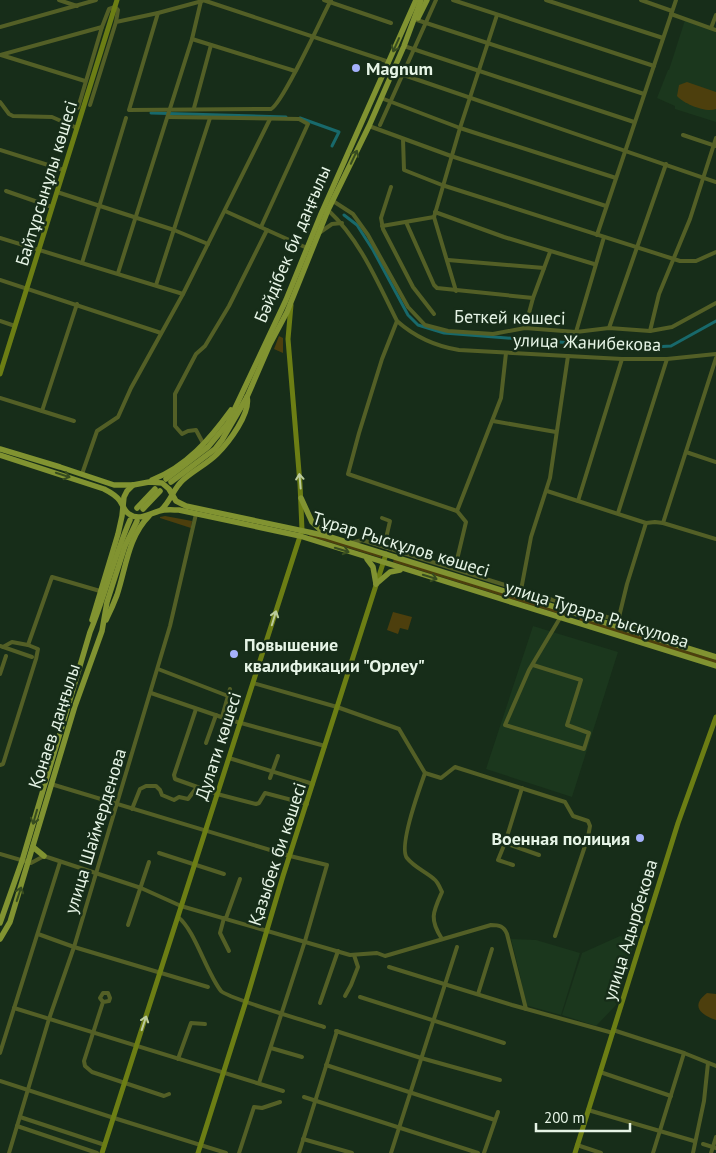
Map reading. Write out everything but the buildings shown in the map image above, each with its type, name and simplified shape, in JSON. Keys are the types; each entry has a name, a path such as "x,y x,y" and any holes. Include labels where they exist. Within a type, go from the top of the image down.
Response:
{"main road":[{"name":"Байтұрсынұлы көшесі","path":"0,374 117,0"},
{"name":"Бәйдібек би даңғылы","path":"169,480 215,449 222,440 244,397 287,312 328,210 369,126 404,46 413,20 414,0"},
{"path":"413,20 422,0"},
{"path":"413,20 427,0"},
{"name":"Бәйдібек би даңғылы","path":"244,397 321,214 389,62 413,20"},
{"name":"Дулати көшесі","path":"102,1153 301,533 301,498 288,339 291,302"},
{"path":"276,333 282,333 288,339"},
{"path":"0,449 114,485 133,485 149,482 163,476 197,452 244,397"},
{"path":"0,455 104,489 115,495 127,514 135,517 149,516 160,511 168,504 172,493 182,480 216,454 225,444 247,410 244,397"},
{"name":"Тұрар Рыскұлов көшесі","path":"149,482 164,484 176,501 186,506 301,533 327,536 386,550 464,574 574,613 709,655 716,655"},
{"path":"0,923 23,858 90,632 118,534 125,494 133,485"},
{"path":"140,509 157,490"},
{"path":"301,498 312,522 327,536"},
{"path":"160,511 174,510 301,533"},
{"path":"102,631 117,594 135,536 141,524 149,516"},
{"name":"Қонаев даңғылы","path":"0,939 10,922 29,863 75,706 102,631 107,602 133,521 119,546 103,602 90,632"},
{"name":"Тұрар Рыскұлов көшесі","path":"301,533 383,563"},
{"name":"Қазыбек би көшесі","path":"198,1153 386,550"},
{"path":"358,555 372,564 376,584"},
{"name":"улица Турара Рыскулова","path":"383,563 716,666"},
{"path":"376,584 393,570 412,572"},
{"path":"571,621 574,613"},
{"path":"704,662 716,671"},
{"name":"улица Адырбекова","path":"575,1153 678,823 716,717"},
{"path":"34,846 44,856"}],"street":[{"path":"59,0 77,6"},
{"path":"0,27 96,0"},
{"path":"116,22 158,13 203,0 389,62"},
{"path":"118,274 203,0"},
{"path":"324,0 391,23"},
{"path":"380,125 436,0"},
{"path":"453,0 654,66"},
{"path":"546,0 663,38"},
{"path":"641,0 714,29 716,15"},
{"path":"597,235 676,0"},
{"path":"158,13 129,110 194,108 271,109 277,104 295,72 330,1"},
{"path":"78,108 102,27 109,9 115,7 118,10 116,22 90,105"},
{"path":"456,291 434,217 469,98 497,15"},
{"path":"413,20 644,94"},
{"path":"0,55 102,27"},
{"path":"192,39 295,72"},
{"path":"194,108 211,45"},
{"path":"404,46 634,122"},
{"path":"0,55 85,82"},
{"path":"392,71 716,182"},
{"path":"380,98 460,128 616,178"},
{"path":"0,102 9,114 13,116 52,117 77,128"},
{"path":"168,117 298,119 307,123 308,126 261,227"},
{"path":"82,263 126,118"},
{"path":"156,285 210,118"},
{"path":"82,474 97,431 118,417 183,294 270,119"},
{"path":"369,126 451,156 606,206"},
{"path":"683,135 714,146"},
{"path":"650,331 654,309 672,259 690,219 716,138"},
{"path":"403,139 404,170 442,185 680,261 694,262 716,252"},
{"path":"0,150 64,170"},
{"path":"609,328 666,164"},
{"path":"391,187 382,213 382,226 413,288 434,314"},
{"path":"6,191 52,207"},
{"path":"57,192 174,230 208,244"},
{"name":"Беткей көшесі","path":"333,202 353,214 368,235 408,307 425,325 448,331 493,334 525,328 576,332 609,328 650,331 672,327 716,303"},
{"name":"улица Жанибекова","path":"328,210 342,223 359,246 397,321 418,337 444,348 622,359 667,359 716,354"},
{"path":"225,211 307,248"},
{"path":"435,212 504,237 594,264"},
{"path":"382,226 434,217"},
{"path":"406,222 437,288 533,298"},
{"path":"318,234 332,224 342,223"},
{"path":"204,445 196,430 182,434 175,426 175,394 196,354 205,346 229,306 267,230"},
{"path":"576,332 594,264 604,236"},
{"path":"0,238 183,294"},
{"path":"525,328 533,298 550,252"},
{"path":"448,260 544,268"},
{"path":"0,280 161,333"},
{"path":"42,411 77,304"},
{"path":"0,321 15,326"},
{"path":"397,321 382,359 348,474 457,511 466,522 454,568"},
{"path":"457,511 501,398 506,353"},
{"path":"521,590 531,537 550,478 568,356"},
{"path":"663,523 716,358"},
{"path":"578,501 622,359"},
{"path":"618,513 667,359"},
{"path":"0,398 74,421"},
{"path":"493,421 556,432"},
{"path":"686,452 716,462"},
{"path":"547,491 646,523 663,523 716,539"},
{"name":"улица Шаймерденова","path":"9,1153 49,1018 74,947 158,669 196,514"},
{"path":"382,518 390,520 386,550 454,568 464,574 676,639 678,645"},
{"path":"618,621 627,584 646,523"},
{"path":"28,645 52,577 100,592"},
{"path":"533,665 581,680 567,725 589,732 584,749 505,726 533,665 560,618"},
{"path":"0,765 3,764 38,649 15,642 2,646"},
{"path":"2,646 32,657"},
{"path":"0,674 6,656"},
{"path":"158,669 228,696"},
{"path":"253,683 337,707 399,729 425,773 442,778 455,767 566,802 573,816 588,821 590,826 555,936"},
{"path":"222,717 230,689"},
{"path":"150,693 222,717 325,746"},
{"path":"196,709 174,775 175,779 217,794 258,804 266,793 307,804"},
{"path":"206,743 216,715"},
{"path":"270,778 278,756"},
{"path":"229,758 313,784"},
{"path":"425,773 412,808 404,855 436,880 442,892 433,915 435,925 442,939"},
{"path":"51,784 290,856 327,865 305,941 259,1083"},
{"path":"132,809 140,790 146,786 156,786 162,795 174,800 179,797 188,799 198,787"},
{"path":"514,865 498,860 522,788"},
{"path":"505,843 539,855"},
{"path":"160,853 224,874"},
{"path":"0,854 23,858 29,863 33,863 44,856 140,888 181,906 354,955 377,953 385,956 491,925 499,925 505,928 507,934 526,1009"},
{"path":"0,1053 60,862"},
{"path":"128,925 149,862"},
{"path":"229,951 220,932 240,879"},
{"path":"178,917 185,924 220,990 229,996 324,1027"},
{"path":"38,934 160,974 208,987"},
{"path":"391,1153 457,947"},
{"path":"478,994 492,949"},
{"path":"320,1003 338,951"},
{"path":"345,996 358,967 354,955"},
{"path":"389,967 526,1009 684,1053 716,1066"},
{"path":"360,997 504,1043"},
{"path":"103,1002 84,1060 85,1066 92,1072 164,1096 169,1094"},
{"path":"14,1008 283,1091"},
{"path":"178,1059 191,1023 204,1024"},
{"path":"298,1153 336,1031 500,1080"},
{"path":"270,1048 302,1057"},
{"path":"652,1153 684,1053"},
{"path":"693,1153 694,1141 704,1101 708,1063"},
{"path":"326,1065 495,1120"},
{"path":"600,1072 671,1096"},
{"path":"0,1080 226,1153"},
{"path":"304,1097 478,1153"},
{"path":"239,1153 254,1107 262,1108 280,1102"},
{"path":"588,1110 694,1141"},
{"path":"484,1153 498,1112"},
{"path":"20,1117 105,1145"},
{"path":"17,1126 97,1153"},
{"path":"711,1153 716,1136"},
{"path":"303,1139 352,1153"},
{"path":"703,1144 714,1147"},
{"path":"577,1145 601,1153"}],"shaded area":[{"path":"685,20 716,31 716,122 675,109 675,106 657,98 669,70"},
{"path":"687,82 716,92 716,109 707,110 695,107 677,96 679,85"},
{"path":"279,336 283,338 283,353 274,349"},
{"path":"165,516 192,521 191,528 160,518"},
{"path":"310,533 382,555 381,558 309,536"},
{"path":"394,559 567,613 566,616 393,562"},
{"path":"393,612 412,617 408,630 400,628 398,634 387,630"},
{"path":"580,617 716,660 716,664 579,621"},
{"path":"533,626 618,652 572,797 486,769"},
{"path":"620,936 635,940 616,1005 596,1026 562,1015 582,953"},
{"path":"511,939 536,940 580,953 561,1015 525,1005"},
{"path":"707,993 716,994 716,1020 702,1013 698,1006"}],"waterway":[{"path":"151,113 286,117"},
{"path":"300,118 339,132 332,146"},
{"path":"344,215 357,225 373,250 408,315 418,325 444,333 636,348 671,346 716,321"}],"place":[{"name":"Magnum","path":"356,68"},
{"name":"Повышение квалификации \"Орлеу\"","path":"234,654"},
{"name":"Военная полиция","path":"640,838"}]}
